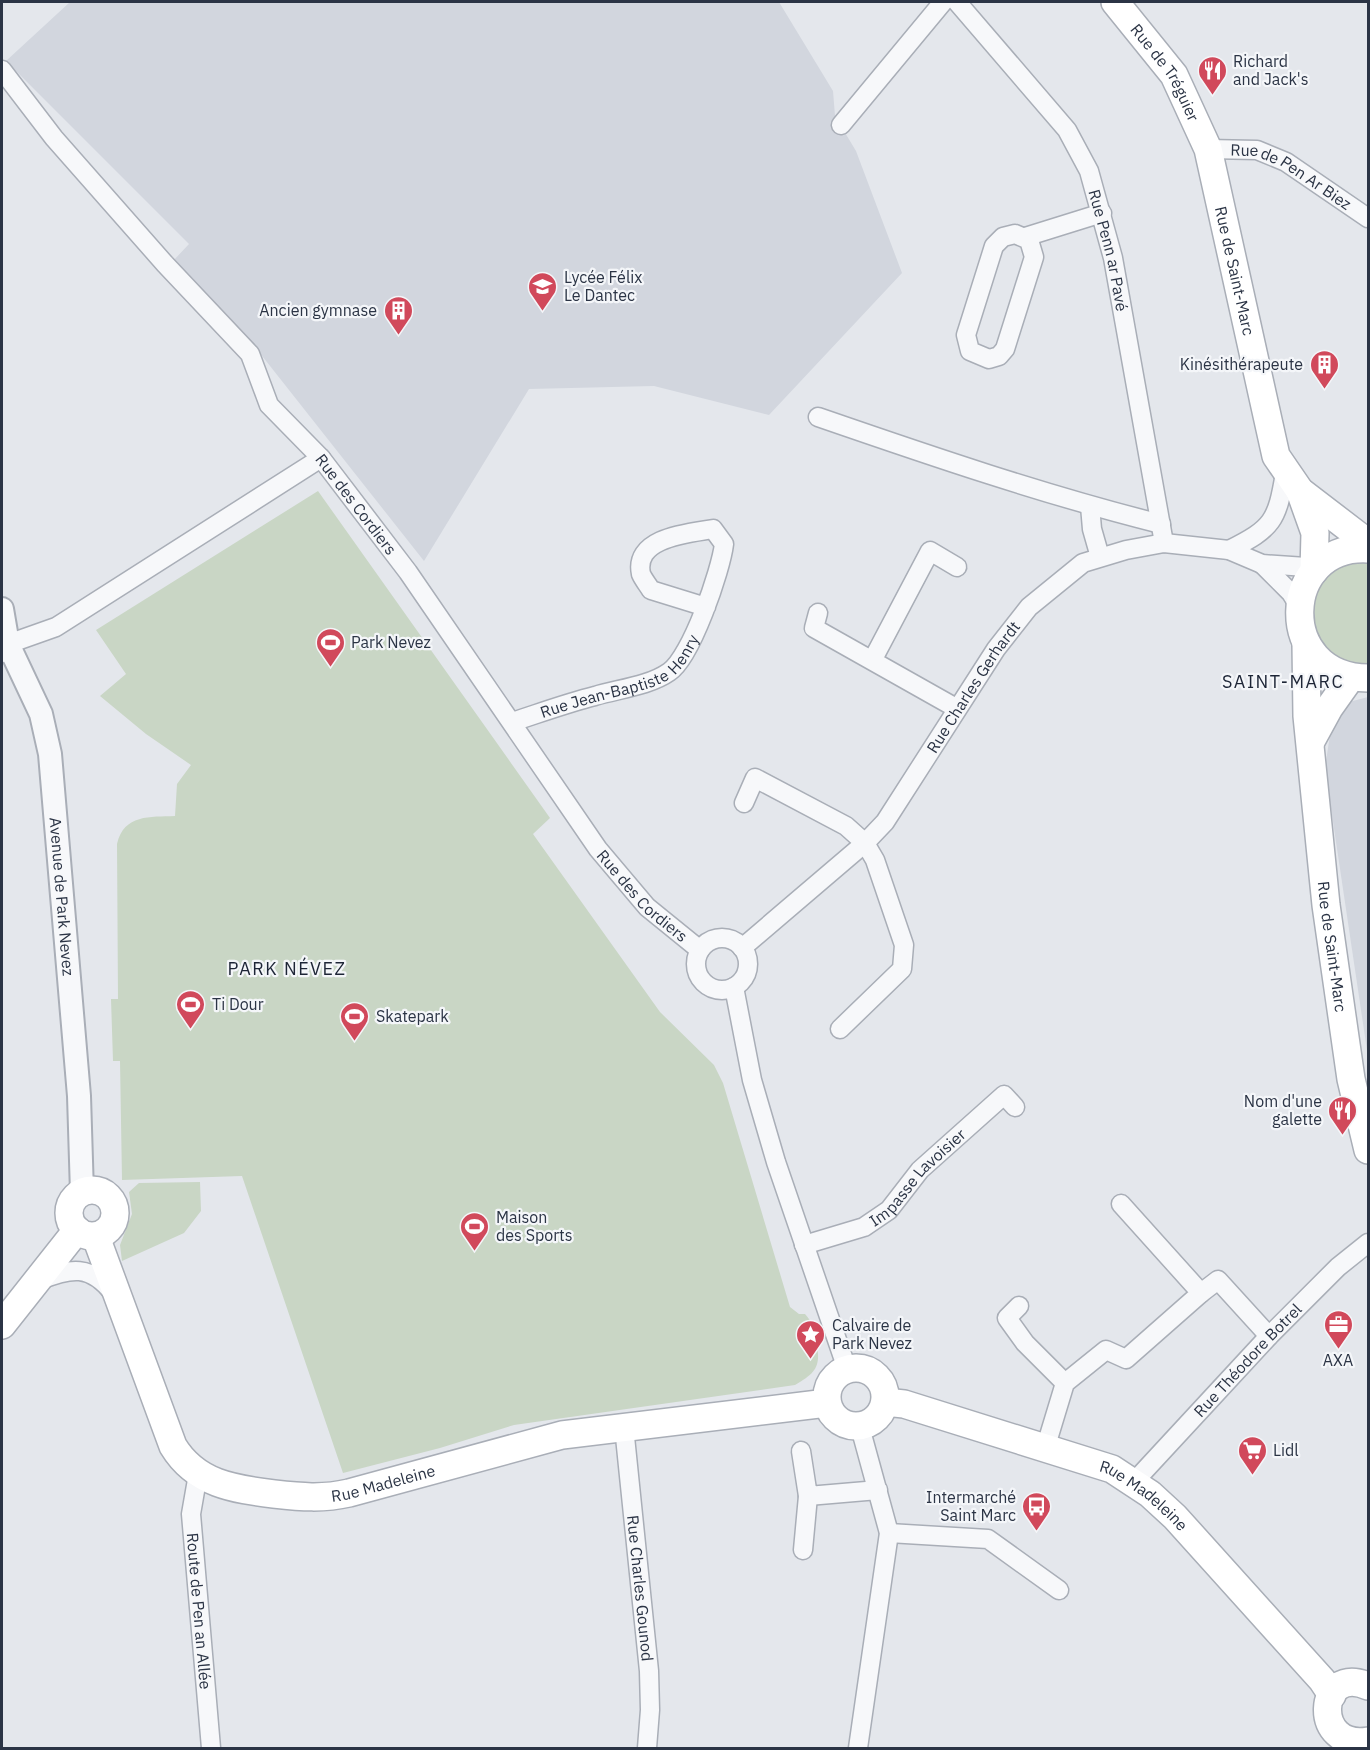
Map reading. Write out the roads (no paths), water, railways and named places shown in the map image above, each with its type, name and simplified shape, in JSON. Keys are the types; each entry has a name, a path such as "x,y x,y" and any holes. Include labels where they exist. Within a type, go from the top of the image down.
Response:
{"main road":[{"name":"Rue de Tréguier","path":"1115,2 1174,75 1208,149"},
{"name":"Rue de Saint-Marc","path":"1208,149 1269,431 1276,456 1293,482 1315,533 1314,571"},
{"name":"Rue de Saint-Marc","path":"1293,482 1368,543"},
{"path":"1360,678 1333,671 1318,660 1306,644 1299,626 1299,606 1306,584 1314,571 1327,559 1342,552 1368,549"},
{"name":"Rue de Saint-Marc","path":"1306,644 1305,696 1326,905 1351,1079 1368,1150"},
{"path":"1311,741 1329,708 1360,678"},
{"path":"2,1325 35,1282 86,1233 108,1230 114,1217 112,1203 102,1193 88,1190 82,1193 75,1197 68,1210 71,1224 86,1233"},
{"name":"Rue Madeleine","path":"86,1233 120,1301 179,1457 198,1474 234,1490 318,1498 349,1493 562,1435 827,1403"},
{"path":"847,1369 864,1369 878,1378 883,1385 885,1402 874,1421 860,1427 839,1422 827,1403 830,1382 847,1369"},
{"name":"Rue Madeleine","path":"885,1402 904,1404 1112,1468 1133,1482 1174,1517 1322,1680 1332,1695"},
{"path":"1367,1683 1346,1684 1332,1695 1326,1712 1330,1729 1336,1736 1351,1743 1368,1741"}],"street":[{"path":"841,125 943,2"},
{"name":"Rue Penn ar Pavé","path":"957,2 1067,130 1089,171 1113,258 1164,543"},
{"name":"Rue des Cordiers","path":"2,70 54,138 165,264 250,354 257,367 260,387 269,405 321,459 408,572 621,879 647,907 700,950"},
{"name":"Rue de Pen Ar Biez","path":"1208,149 1257,150 1286,162 1368,218"},
{"path":"1025,237 1032,245 1034,257 1005,349 999,356 989,359 974,354 967,346 966,335 994,246 1009,235 1025,237 1102,213"},
{"path":"818,417 1090,506 1161,524"},
{"path":"4,647 56,627 321,459"},
{"path":"1229,550 1261,534 1272,520 1293,482"},
{"path":"1090,506 1092,529 1101,557"},
{"path":"713,529 724,544 722,564 706,608 651,590 641,573 644,555 656,542 679,534 713,529"},
{"name":"Rue Charles Gerhardt","path":"742,948 865,843 885,822 956,708 1029,607 1083,563 1164,543 1229,550 1262,564 1306,567 1314,571"},
{"path":"873,659 930,551 957,567"},
{"name":"Rue Charles Gerhardt","path":"1262,564 1291,593 1299,606"},
{"name":"Rue Jean-Baptiste Henry","path":"512,722 646,682 670,672 681,660 706,608"},
{"name":"Avenue de Park Nevez","path":"2,609 4,647 41,714 50,754 79,1096 82,1193"},
{"path":"818,613 814,628 873,659 956,708"},
{"path":"744,803 755,778 846,825 865,843 875,860 904,945 902,969 840,1029"},
{"path":"720,938 729,939 742,948 748,962 747,969 734,987 719,990 705,984 697,971 700,950 712,940 720,938"},
{"path":"734,987 752,1080 804,1245 847,1369"},
{"name":"Impasse Lavoisier","path":"804,1245 864,1227 889,1210 920,1170 1004,1095 1015,1107"},
{"path":"1121,1204 1201,1293"},
{"name":"Rue Théodore Botrel","path":"1133,1482 1269,1336 1338,1267 1367,1244"},
{"path":"35,1282 64,1271 79,1269 104,1281 120,1301"},
{"path":"1045,1449 1065,1383 1106,1350 1126,1359 1218,1280 1269,1336"},
{"path":"1018,1306 1007,1318 1025,1343 1065,1383"},
{"name":"Rue Charles Gounod","path":"624,1427 649,1671 651,1710 646,1749"},
{"path":"860,1427 890,1533 860,1748"},
{"path":"801,1451 808,1496 803,1550"},
{"name":"Route de Pen an Allée","path":"198,1474 191,1514 211,1749"},
{"path":"808,1496 878,1490"},
{"path":"890,1533 988,1539 1059,1590"}],"place":[{"name":"Richard and Jack's","path":"1212,96"},
{"name":"Lycée Félix Le Dantec","path":"543,312"},
{"name":"Ancien gymnase","path":"398,336"},
{"name":"Kinésithérapeute","path":"1324,390"},
{"name":"Park Nevez","path":"330,668"},
{"name":"Ti Dour","path":"191,1030"},
{"name":"Skatepark","path":"355,1042"},
{"name":"Nom d'une galette","path":"1343,1136"},
{"name":"Maison des Sports","path":"475,1252"},
{"name":"AXA","path":"1338,1350"},
{"name":"Calvaire de Park Nevez","path":"811,1360"},
{"name":"Lidl","path":"1252,1476"},
{"name":"Intermarché Saint Marc","path":"1037,1532"}],"district":[{"name":"SAINT-MARC","path":"1283,681"},
{"name":"PARK NÉVEZ","path":"287,968"}]}
